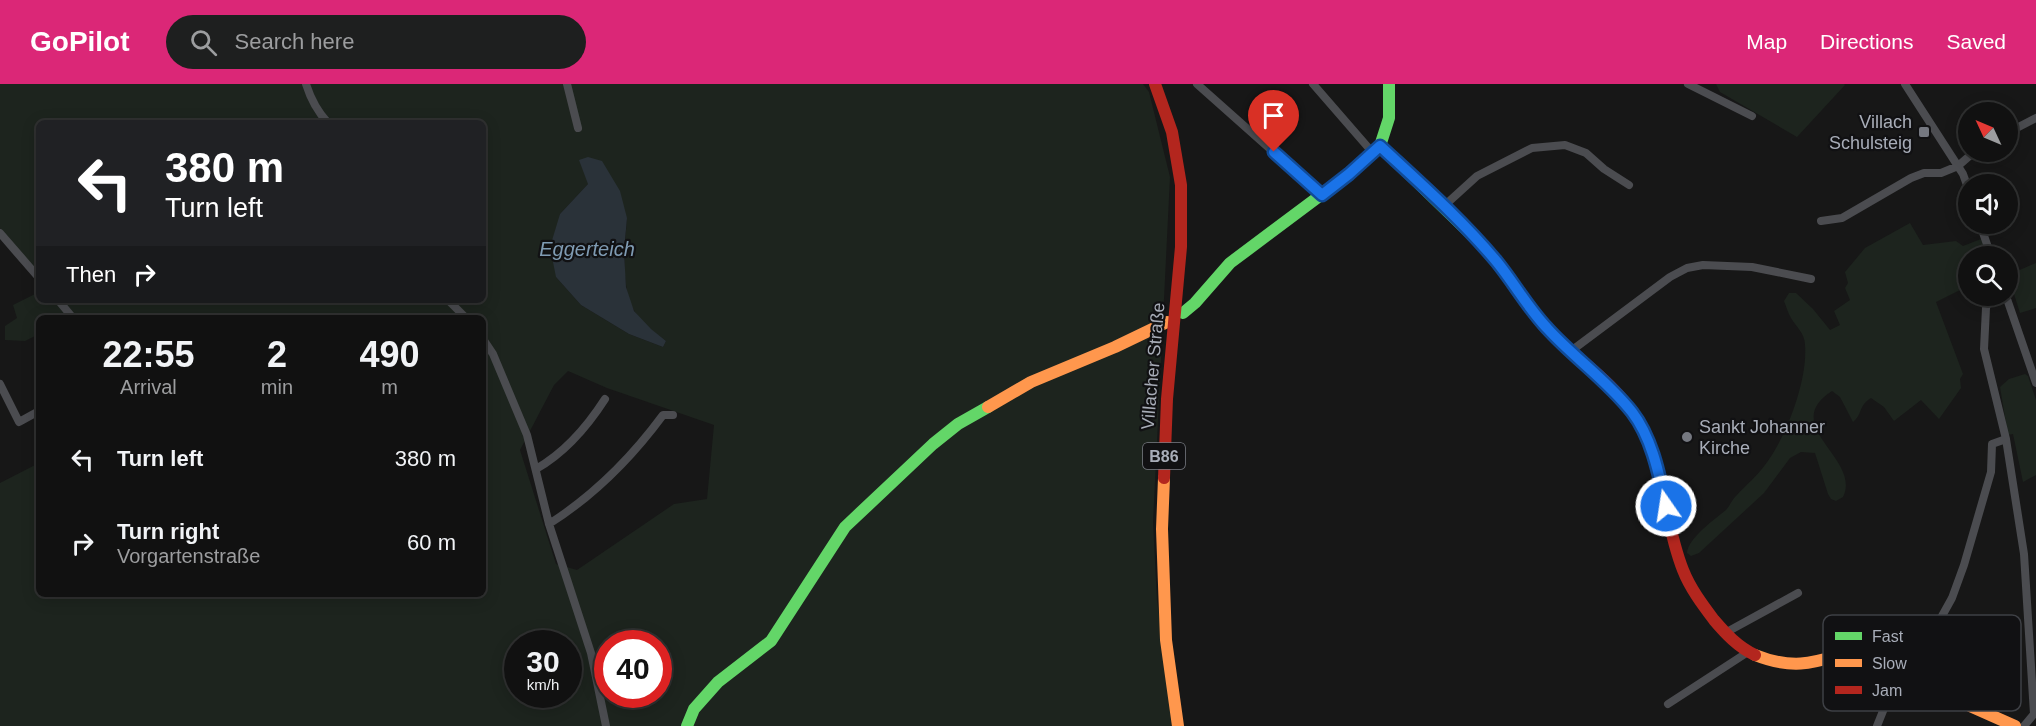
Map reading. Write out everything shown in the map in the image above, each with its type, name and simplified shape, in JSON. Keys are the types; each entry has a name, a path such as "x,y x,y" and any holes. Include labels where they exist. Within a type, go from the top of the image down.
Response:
{"street":[{"path":"306,84 318,112 325,120"},
{"path":"567,84 578,128"},
{"name":"Villacher Straße","path":"1155,84 1172,132 1181,185 1181,248 1167,399 1162,529 1166,640 1178,726"},
{"path":"1197,84 1322,195"},
{"path":"1313,84 1376,149 1444,206 1496,261 1546,328 1633,413 1644,432 1659,470 1683,569 1699,600 1725,633 1748,651 1770,661 1797,664 1823,661"},
{"path":"1183,313 1195,303 1230,263 1349,174 1376,149 1389,118 1389,84"},
{"path":"1688,84 1752,116"},
{"path":"1905,84 1962,174"},
{"path":"2018,127 2036,118"},
{"path":"1444,206 1477,176 1532,148 1564,144 1586,153 1604,169 1629,185"},
{"path":"1821,221 1842,218 1911,178 1924,173 1941,173 1963,162"},
{"path":"0,233 36,275"},
{"path":"1571,351 1670,277 1687,268 1703,265 1752,267 1811,279"},
{"path":"61,303 71,315"},
{"path":"451,303 463,315"},
{"path":"1987,306 1984,349 2006,439 2024,554 2035,718 2024,726"},
{"path":"2009,306 2036,383"},
{"path":"687,726 694,709 718,682 771,641 845,527 933,444 958,424 1031,382 1167,322"},
{"path":"486,344 493,354 526,435 549,524 591,653 606,726"},
{"path":"0,384 19,422 36,413"},
{"path":"536,469 555,458 588,425 605,399"},
{"path":"549,524 570,510 635,452 663,416 673,415"},
{"path":"1943,615 1952,598 1964,565 1991,472 1992,444 2006,439"},
{"path":"1725,633 1798,593"},
{"path":"1668,704 1748,651"},
{"path":"1877,726 1883,711"},
{"path":"1981,711 2015,726"}],"shaded area":[{"path":"0,84 1143,84 1149,92 1170,177 1153,522 1157,601 1176,726 0,726 0,483 36,465 36,597 486,597 486,315 36,315 36,336 25,341 5,340 5,326 17,318 13,305 36,294 36,303 486,303 486,120 36,120 36,270 0,228","holes":["588,184 627,218 625,279 630,302 635,312 649,328 666,341 663,347 629,334 581,305 556,277 560,214","568,371 607,388 714,425 707,499 674,504 577,570 556,564 520,450 554,385"]},
{"path":"1716,84 1845,85 1797,137 1720,92"},
{"path":"1910,223 1923,245 1956,241 1963,246 1958,246 1958,291 1936,302 1963,374 1960,379 1961,388 1939,419 1921,400 1894,421 1884,407 1871,398 1864,404 1853,422 1840,397 1832,391 1818,404 1814,417 1817,430 1842,469 1846,483 1843,497 1836,501 1831,499 1815,453 1801,452 1790,458 1764,493 1699,553 1691,556 1687,553 1692,541 1726,510 1773,454 1794,408 1803,375 1805,341 1784,301 1789,293 1796,293 1830,330 1840,325 1834,311 1850,300 1845,288 1848,283 1845,272 1865,248"},
{"path":"1981,239 1983,246 1963,246"},
{"path":"2036,263 2036,308 2020,313 2018,306 2018,271"},
{"path":"2025,374 2028,376 2036,400 2036,475 2023,482 2013,434 2008,435 2000,387 2009,379"}],"water":[{"name":"Eggerteich","path":"588,157 602,161 620,191 627,218 624,251 626,287 634,311 666,341 663,347 629,334 581,305 556,277 550,247 560,214 588,184 579,160"}],"traffic: fast":[{"path":"1183,313 1195,303 1230,263 1349,174 1380,146 1389,118 1389,84"},
{"path":"1380,146 1483,246 1503,269 1543,325"},
{"path":"687,726 694,709 718,682 771,641 845,527 933,444 958,424 988,407"}],"traffic: slow":[{"path":"988,407 1031,382 1115,347 1167,322"},
{"path":"1164,478 1162,529 1166,640 1178,726"},
{"path":"1755,655 1791,664 1823,660"},
{"path":"1981,711 2015,726"}],"traffic: jam":[{"path":"1155,84 1172,132 1181,185 1181,247 1167,399 1164,478"},
{"path":"1543,325 1604,380 1627,404 1636,418 1653,455 1676,551 1689,583 1723,630 1755,655"}],"place":[{"name":"Villach Schulsteig","path":"1924,132"},
{"name":"Sankt Johanner Kirche","path":"1687,437"}],"route":[{"path":"1274,152 1322,195 1380,146 1444,206 1496,261 1546,328 1633,413 1644,432 1659,470 1666,506"}]}
